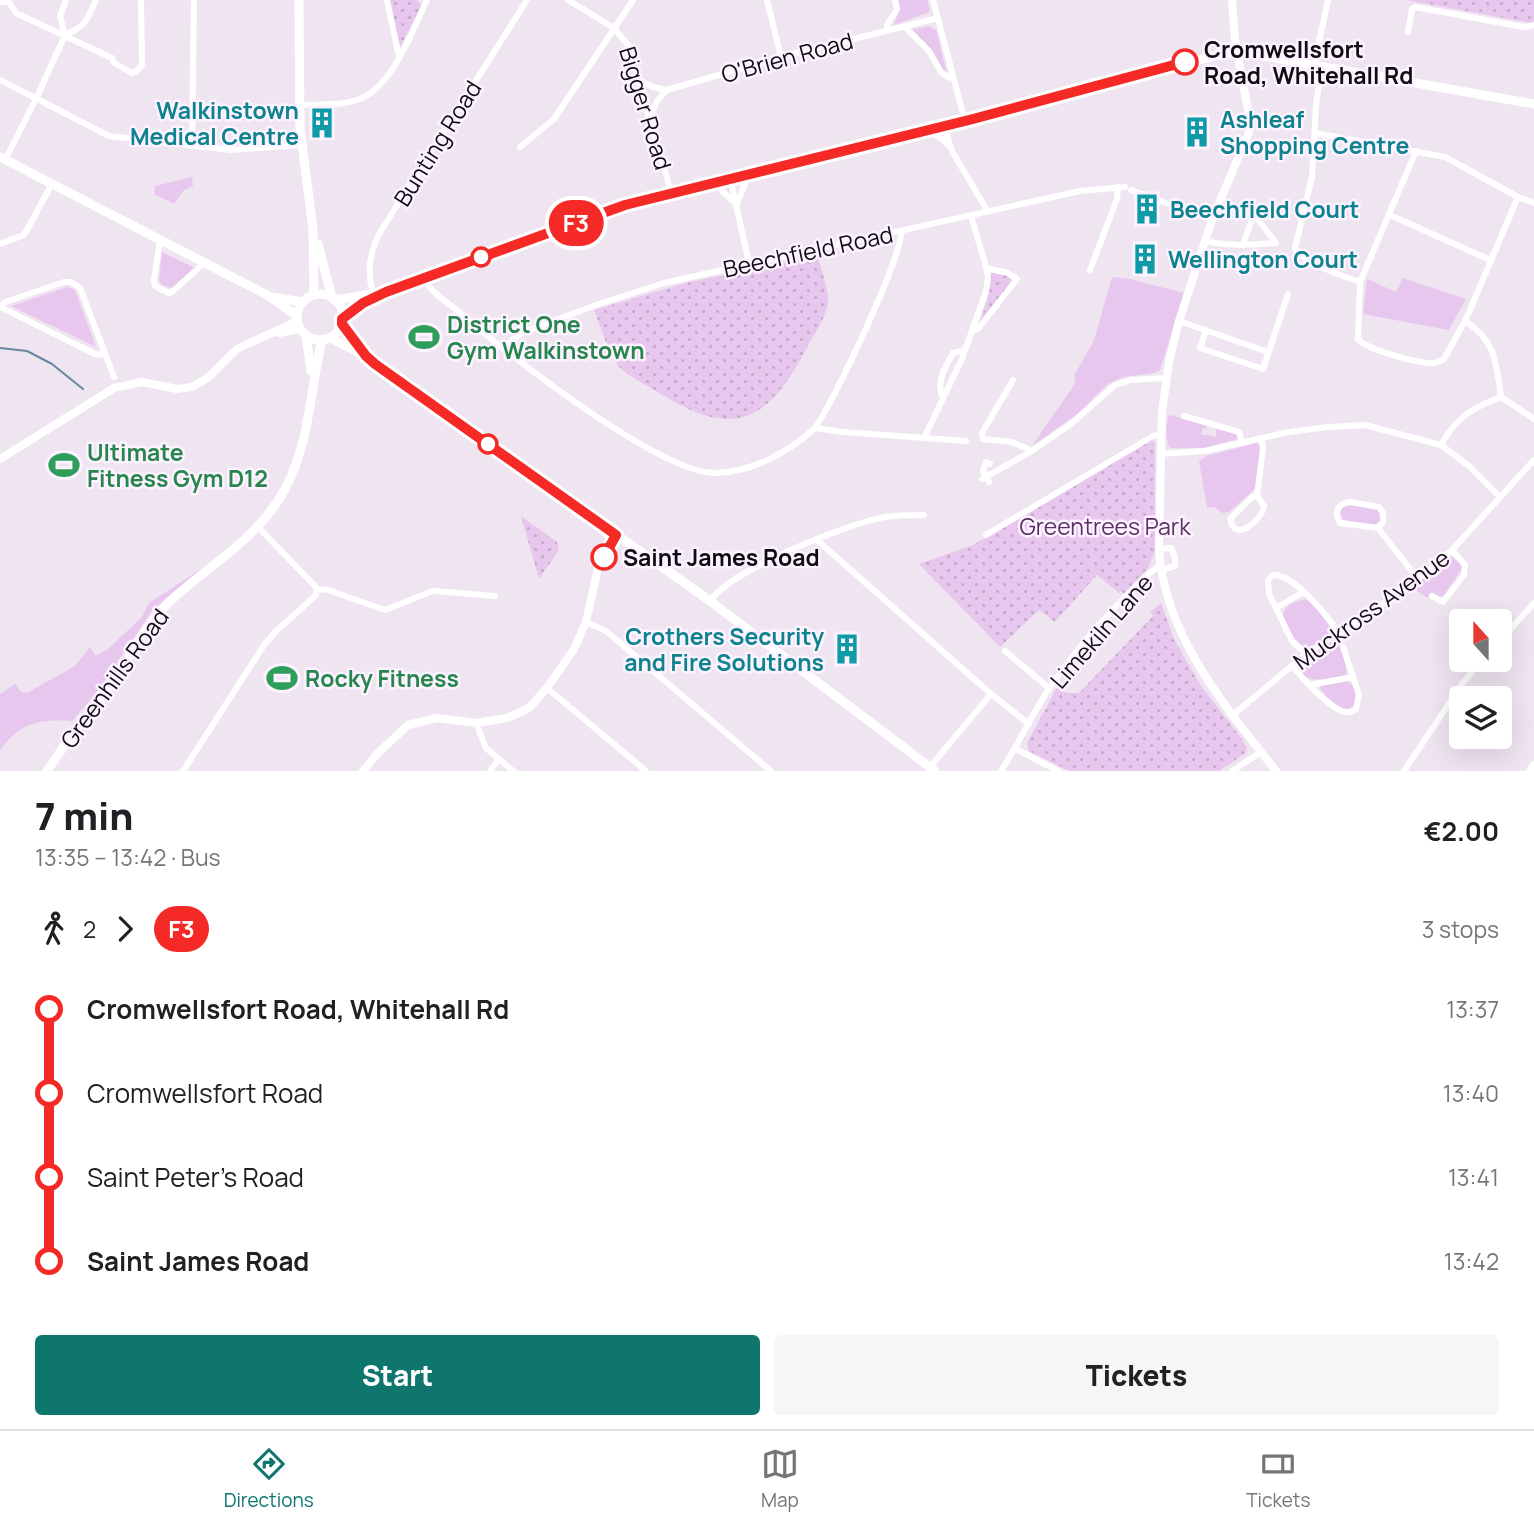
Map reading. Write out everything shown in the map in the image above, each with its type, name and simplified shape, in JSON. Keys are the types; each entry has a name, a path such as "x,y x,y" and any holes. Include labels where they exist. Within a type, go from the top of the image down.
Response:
{"main road":[{"path":"299,0 301,145 313,229 314,295"},
{"path":"326,339 363,303 386,292 625,205 965,121 1187,62 1237,53 1534,104"},
{"path":"3,158 269,296 303,302 314,295 342,299 386,292"},
{"path":"313,229 332,298 341,308 342,322 366,356"},
{"path":"269,296 300,326 366,356 710,601 933,769"},
{"path":"300,326 303,302"},
{"name":"Greenhills Road","path":"300,326 312,383"},
{"name":"Greenhills Road","path":"47,771 167,604 257,526 277,502 291,478 305,435 312,383 326,339"}],"street":[{"path":"3,158 36,99 65,35 60,16 66,0"},
{"path":"65,35 86,22 96,0"},
{"path":"0,2 9,2 16,13 112,58 114,63 126,71 136,72 142,65 141,0"},
{"path":"192,145 194,0"},
{"path":"387,0 399,57"},
{"path":"300,105 344,104 370,95 379,88 399,57 427,0"},
{"name":"Bunting Road","path":"373,293 370,267 373,248 379,234 527,0"},
{"path":"568,0 614,28"},
{"path":"520,147 554,119 633,0"},
{"path":"767,0 780,57"},
{"path":"888,30 887,25 897,9 895,0"},
{"path":"933,0 965,121"},
{"path":"1232,0 1249,132 1212,220 1179,321 1166,378 1160,454 1159,549 1161,568 1183,639 1200,667 1276,771"},
{"path":"1328,0 1318,66 1312,177 1295,248 1298,254 1311,262 1360,282"},
{"path":"1408,32 1412,9 1415,7 1524,27 1534,25"},
{"name":"O'Brien Road","path":"667,90 780,57 938,18"},
{"path":"905,27 929,51 941,72 953,78"},
{"name":"Bigger Road","path":"614,28 628,45 671,192"},
{"path":"394,36 409,38"},
{"path":"0,80 109,136 246,150 301,145"},
{"path":"639,80 667,90"},
{"path":"650,117 657,101 667,90"},
{"path":"944,126 952,151"},
{"path":"928,130 942,139 952,151 988,212"},
{"path":"1315,133 1445,157 1534,203"},
{"path":"1416,150 1360,282 1358,339 1362,345 1372,350 1434,363 1444,359 1465,321 1518,197"},
{"path":"736,205 749,174"},
{"path":"730,178 749,263"},
{"path":"713,183 728,194 736,205"},
{"path":"0,243 24,235 52,184"},
{"path":"1090,270 1117,198 1124,188 1212,220"},
{"name":"Beechfield Road","path":"505,350 512,340 526,331 664,283 1080,191 1124,188"},
{"path":"1390,215 1490,260"},
{"path":"924,438 965,349 986,291 988,277 971,216"},
{"path":"1205,241 1244,244 1276,243 1257,218 1253,218 1244,244"},
{"path":"424,278 432,289 505,350 615,428 649,448 700,471 725,472 761,463 783,453 815,428 835,395 871,316 900,247 901,231"},
{"path":"160,240 155,286 169,293 204,263"},
{"path":"972,331 978,329 1017,279 1008,273 986,268"},
{"path":"0,307 15,299 71,282 80,288 114,377"},
{"path":"1206,330 1200,348 1263,369 1288,294"},
{"path":"0,307 95,354 105,355"},
{"path":"1179,321 1268,352"},
{"path":"1465,321 1488,340 1501,397 1534,419"},
{"path":"0,459 114,388 142,382 177,389 192,387 209,377 237,349 300,326"},
{"path":"990,464 986,462 983,471 985,480 1030,453 1081,417 1115,385 1131,380 1166,378"},
{"path":"1013,380 982,433 982,439 1012,442 1028,449 1030,453"},
{"path":"1441,445 1452,426 1472,409 1501,397"},
{"path":"1184,416 1239,432 1242,442"},
{"path":"1208,433 1212,424"},
{"path":"1160,454 1196,452 1328,427 1365,425 1441,445 1469,466 1500,497"},
{"path":"815,428 966,441"},
{"path":"986,535 1153,436 1161,434"},
{"path":"1256,496 1230,519 1237,530 1245,530 1262,515 1264,506 1256,496 1263,448 1261,438"},
{"name":"Muckross Avenue","path":"1234,714 1306,654 1418,579 1452,550 1532,465"},
{"path":"1378,528 1383,523 1383,513 1379,507 1350,502 1343,503 1337,509 1336,516 1340,523 1378,528 1418,579"},
{"path":"710,601 719,590 778,555 874,520 924,515"},
{"path":"257,526 317,589 328,590 385,610 433,591 495,596"},
{"path":"363,771 408,725 437,719 476,723 520,714 539,699 574,649 586,622 598,568 616,535"},
{"path":"817,540 991,694 1029,724"},
{"path":"1159,549 1171,548 1175,557 1175,566 1161,568"},
{"path":"1432,596 1443,602 1464,575 1465,565 1452,550"},
{"name":"Limekiln Lane","path":"1001,771 1049,688 1105,620 1161,568"},
{"path":"1306,654 1292,641 1276,608 1267,585 1273,575 1284,576 1317,604 1338,631"},
{"path":"183,771 264,646 274,633 316,595 317,589"},
{"path":"1276,608 1302,593"},
{"path":"1512,628 1534,603"},
{"path":"586,622 606,631 771,771"},
{"path":"1292,665 1310,685 1341,711 1350,712 1356,709 1359,695 1343,647"},
{"path":"1005,651 1049,688"},
{"path":"1404,771 1472,672"},
{"path":"1310,685 1353,677"},
{"path":"547,688 646,771"},
{"path":"933,769 991,694"},
{"path":"476,723 486,748 513,771"},
{"path":"1016,749 1058,771"},
{"path":"1232,771 1261,752"},
{"path":"490,771 499,759"},
{"path":"1530,771 1534,765"}],"green space":[{"path":"390,0 417,0 422,5 399,49"},
{"path":"898,0 927,0 930,9 927,13 894,25 900,8"},
{"path":"1406,0 1534,0 1534,21 1531,23"},
{"path":"929,26 936,30 947,74 910,30"},
{"path":"192,177 193,186 183,191 174,204 154,194 155,186"},
{"path":"162,252 195,268 172,288 163,286 159,281"},
{"path":"818,256 828,298 825,315 791,376 776,395 761,408 745,416 727,419 708,416 686,408 631,376 620,368 613,358 594,310 689,282"},
{"path":"992,271 1009,276 1012,281 980,322 988,297"},
{"path":"1112,277 1184,293 1160,370 1123,377 1106,385 1080,412 1032,446 1074,385 1074,376 1094,340"},
{"path":"1403,278 1466,299 1449,330 1363,314 1367,279 1396,292"},
{"path":"67,287 74,289 76,293 96,347 11,306"},
{"path":"1168,416 1206,425 1207,429 1203,428 1201,434 1216,437 1216,428 1236,434 1237,439 1204,448 1171,448 1166,433"},
{"name":"Greentrees Park","path":"1152,440 1155,442 1155,551 1148,568 1124,594 1097,575 1055,622 1039,610 1000,647 919,564 973,545"},
{"path":"1256,443 1261,449 1255,489 1229,512 1222,513 1215,507 1207,508 1199,461 1206,456"},
{"path":"1346,504 1379,510 1380,521 1374,525 1343,520 1340,513"},
{"path":"521,516 557,542 559,550 539,579"},
{"path":"1451,557 1459,562 1462,569 1444,595 1438,598 1431,594 1427,598 1411,587"},
{"path":"201,569 152,611 97,692 72,721 39,722 23,728 0,750 0,694 15,684 21,692 27,693 75,666 90,647 96,656 109,648 142,617 149,603"},
{"path":"1305,599 1312,603 1333,631 1308,650 1293,638 1282,615 1289,604"},
{"path":"1161,603 1174,639 1199,683 1242,739 1247,748 1246,753 1219,771 1069,771 1029,751 1027,743 1057,687 1066,693 1079,693 1153,616 1150,612"},
{"path":"1335,638 1341,645 1347,673 1344,676 1316,680 1305,676 1300,663"},
{"path":"1346,680 1353,685 1357,699 1354,707 1349,709 1339,707 1326,697 1320,688 1322,685"}],"waterway":[{"path":"0,348 27,351 52,364 83,389"}],"bus line":[{"name":"F3","path":"604,557 616,535 375,364 342,324 342,319 363,303 386,292 625,205 999,113 1185,62"}],"place":[{"name":"Cromwellsfort Road, Whitehall Rd","path":"1185,62"},
{"name":"Walkinstown Medical Centre","path":"322,123"},
{"name":"Ashleaf Shopping Centre","path":"1197,132"},
{"name":"Beechfield Court","path":"1147,209"},
{"name":"Wellington Court","path":"1145,259"},
{"name":"District One Gym Walkinstown","path":"424,337"},
{"name":"Ultimate Fitness Gym D12","path":"64,465"},
{"name":"Saint James Road","path":"604,557"},
{"name":"Crothers Security and Fire Solutions","path":"847,649"},
{"name":"Rocky Fitness","path":"282,678"}]}
